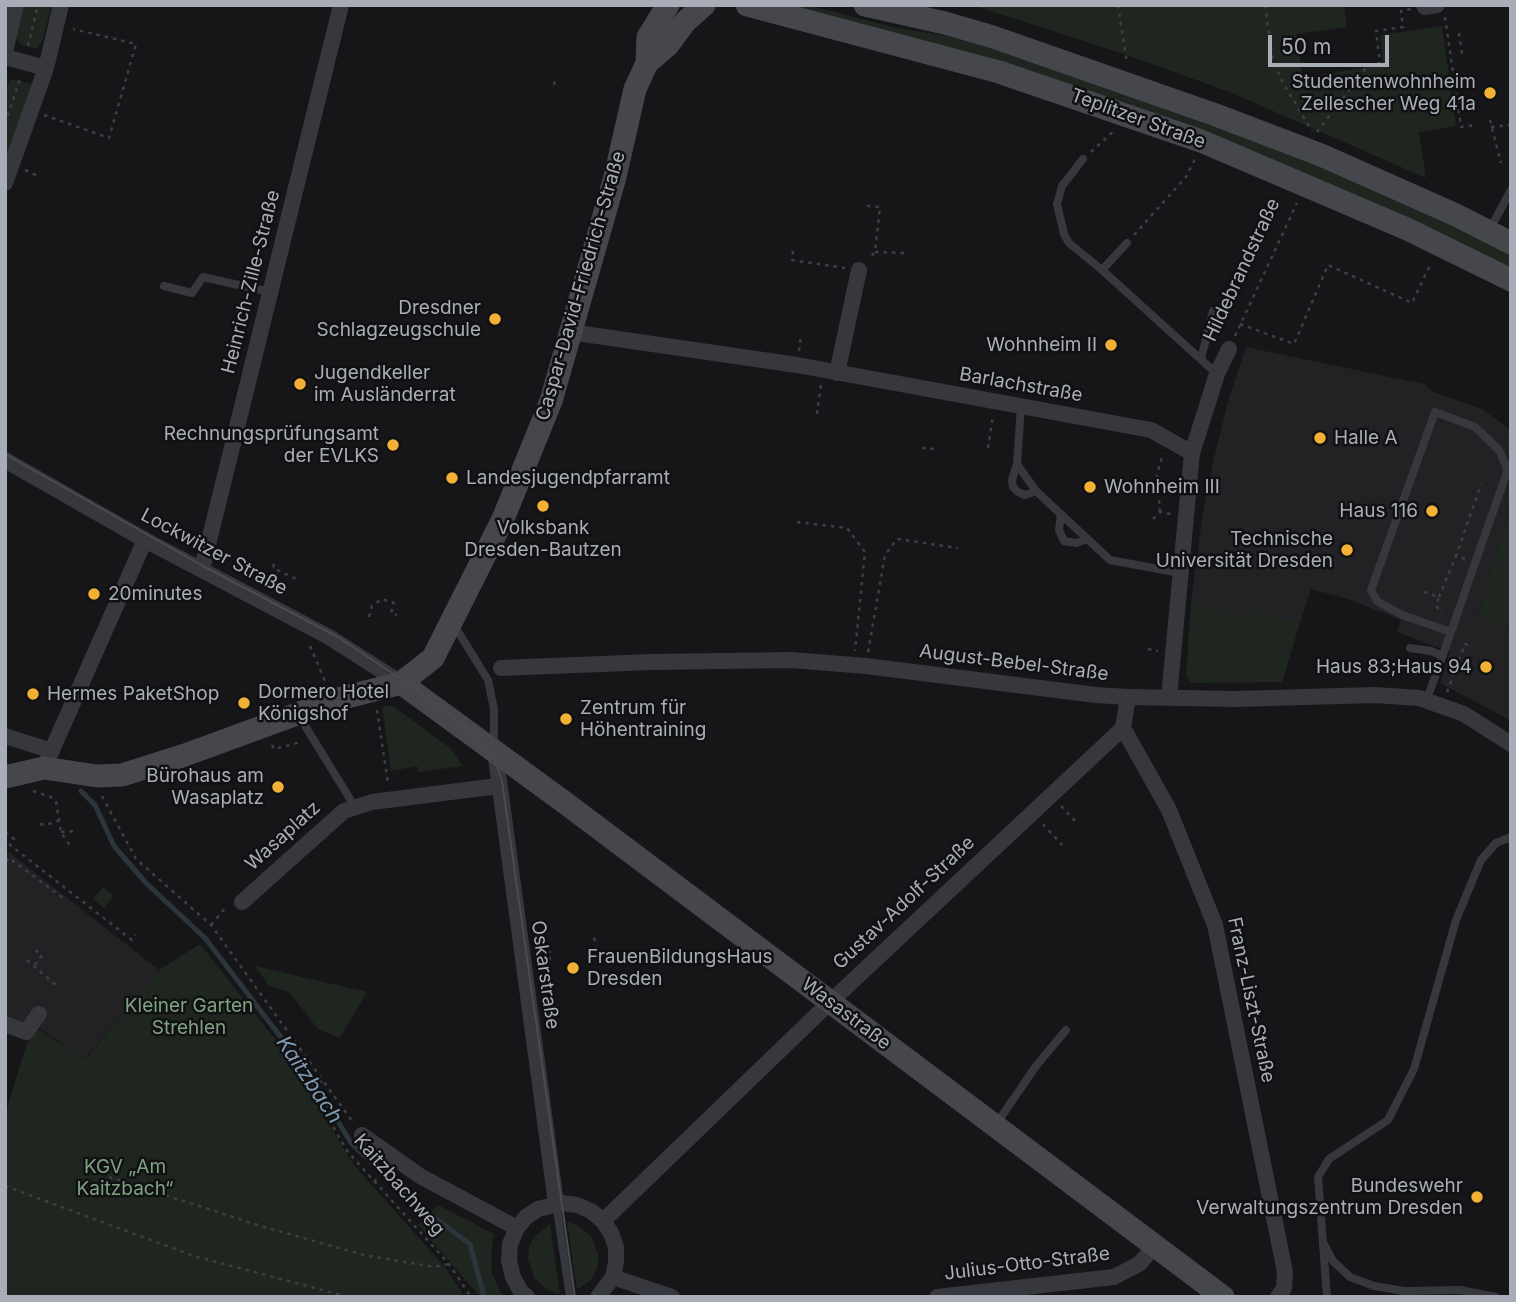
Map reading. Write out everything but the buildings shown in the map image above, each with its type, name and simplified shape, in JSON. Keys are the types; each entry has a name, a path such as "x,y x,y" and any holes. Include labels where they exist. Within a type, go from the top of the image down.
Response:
{"street":[{"path":"16,5 5,55 46,68"},
{"path":"5,183 46,68 61,5"},
{"name":"Heinrich-Zille-Straße","path":"202,569 341,5"},
{"name":"Caspar-David-Friedrich-Straße","path":"401,684 433,658 453,622 522,475 551,401 615,177 635,89 647,63 648,37 668,5"},
{"name":"Caspar-David-Friedrich-Straße","path":"647,63 668,46 685,22 704,5"},
{"name":"Teplitzer Straße","path":"747,5 999,72 1202,141 1440,244 1511,280"},
{"name":"Teplitzer Straße","path":"865,5 944,23 1130,83 1314,152 1511,243"},
{"path":"1424,5 1441,10"},
{"path":"830,372 859,270"},
{"name":"Barlachstraße","path":"570,332 830,372 1150,430 1192,453"},
{"name":"Hildebrandstraße","path":"1169,697 1192,453 1217,374 1229,349"},
{"name":"Lockwitzer Straße","path":"5,460 145,540 338,642 401,684"},
{"path":"11,775 48,759 145,540"},
{"name":"August-Bebel-Straße","path":"493,669 651,662 791,660 860,665 1128,697 1236,699 1375,695 1427,699 1464,714 1511,744"},
{"path":"5,736 31,743 48,759 97,776 122,775 298,713 401,684"},
{"name":"Wasastraße","path":"401,684 495,751 1223,1297"},
{"path":"1122,728 1128,697"},
{"name":"Gustav-Adolf-Straße","path":"603,1221 830,1002 1122,728"},
{"name":"Franz-Liszt-Straße","path":"1122,728 1169,810 1215,925 1285,1272 1284,1288 1278,1297"},
{"name":"Oskarstraße","path":"495,751 556,1203"},
{"name":"Wasaplatz","path":"242,901 344,811 390,800 498,786"},
{"path":"5,1024 26,1031 39,1014"},
{"path":"362,1135 421,1176 517,1228"},
{"path":"527,1297 513,1277 509,1261 510,1244 517,1228 526,1217 538,1209 556,1203 577,1205 591,1211 603,1221 611,1233 616,1247 613,1277 598,1297"},
{"name":"Julius-Otto-Straße","path":"937,1297 1114,1277 1139,1264 1155,1246"},
{"path":"613,1277 672,1297"}],"lane":[{"name":"Hildebrandstraße","path":"1083,159 1062,187 1057,204 1063,234 1069,243 1217,374"},
{"path":"1489,231 1511,190"},
{"path":"1102,270 1127,243"},
{"path":"164,286 192,293 203,277 270,292"},
{"path":"1201,359 1213,311"},
{"path":"1021,406 1013,487 1025,495 1036,491"},
{"path":"1427,699 1443,656 1506,475 1507,462 1499,450 1475,427 1435,412 1371,590 1377,601 1402,615 1451,632"},
{"path":"1017,464 1036,491 1110,560 1180,573"},
{"path":"1061,514 1059,530 1064,541 1076,543 1088,539"},
{"path":"453,622 493,669 495,751"},
{"path":"1409,648 1431,651 1443,656"},
{"path":"298,713 355,807"},
{"path":"1326,1297 1318,1177 1329,1159 1388,1120 1414,1069 1456,920 1481,860 1496,843 1511,837"},
{"path":"996,1126 1036,1066 1066,1030"},
{"path":"556,1203 570,1297"},
{"path":"1323,1241 1333,1261 1350,1277 1374,1286 1404,1291 1460,1290 1496,1297"}],"path":[{"path":"1118,5 1130,83"},
{"path":"1265,5 1273,61 1283,83 1315,135 1368,65 1380,63 1376,31 1403,27 1402,17"},
{"path":"1441,10 1461,127 1476,125"},
{"path":"31,110 109,138 136,44 56,26"},
{"path":"1459,33 1462,53 1465,53"},
{"path":"554,85 556,77"},
{"path":"1455,84 1470,82"},
{"path":"1490,120 1501,163"},
{"path":"1491,127 1511,125"},
{"path":"1083,159 1112,134"},
{"path":"1127,243 1186,177 1192,165"},
{"name":"Hildebrandstraße","path":"1229,349 1306,184"},
{"path":"793,251 792,260 859,270 875,252 880,207 867,206"},
{"path":"1240,324 1294,344 1328,265 1412,303 1440,244"},
{"path":"875,252 904,253 906,249"},
{"path":"236,312 244,313"},
{"path":"817,414 830,372"},
{"path":"988,448 995,402"},
{"path":"1153,519 1160,512 1157,474 1169,439"},
{"path":"922,448 935,449"},
{"path":"1451,632 1436,605 1481,484"},
{"path":"1160,512 1185,517"},
{"path":"797,522 847,528 865,552 860,665"},
{"path":"860,665 885,555 897,539 958,548"},
{"path":"1456,556 1475,563"},
{"path":"271,573 273,566 296,579"},
{"path":"1424,592 1439,597"},
{"path":"369,617 372,606 382,599 394,603 391,613 397,615"},
{"path":"308,639 317,667"},
{"path":"1450,687 1465,645 1470,646"},
{"path":"1453,678 1457,681"},
{"path":"373,690 390,800"},
{"path":"264,726 274,749 312,738"},
{"path":"11,775 32,791 51,797 58,807 61,832 72,849"},
{"name":"Kaitzbachweg","path":"97,776 99,791 136,859 211,925 362,1135"},
{"path":"1051,795 1076,821"},
{"path":"1032,812 1062,845"},
{"path":"40,824 58,821"},
{"path":"61,832 75,831"},
{"path":"5,832 14,839 10,845 132,940 136,935"},
{"path":"6,862 9,858 63,898"},
{"path":"211,925 229,904 242,901"},
{"path":"594,936 597,955 594,956"},
{"path":"543,945 545,960 550,960 551,952"},
{"path":"34,966 42,956 35,950"},
{"path":"27,960 59,988"},
{"name":"Kaitzbachweg","path":"322,1080 310,1088 348,1152 449,1264 471,1297"},
{"path":"110,1177 264,1227 364,1255 435,1267 449,1264"},
{"path":"5,1186 194,1256 349,1297"}],"shaded area":[{"name":"Technische Universität Dresden","path":"1246,347 1424,384 1434,392 1482,409 1511,430 1511,504 1477,616 1511,627 1511,721 1440,683 1450,652 1397,632 1401,620 1348,599 1311,589 1300,623 1247,609 1244,618 1191,602 1203,512 1214,458 1228,401"},
{"path":"5,849 159,970 84,1060 31,1022 24,1029 5,1021"}],"green space":[{"path":"24,5 52,5 42,41 37,49 20,44 16,37"},
{"path":"784,5 808,5 896,28 938,34 977,44 1211,120 1318,160 1511,253 1511,271 1415,223"},
{"path":"972,5 1344,5 1347,27 1297,34 1303,77 1383,65 1380,35 1442,26 1456,126 1419,132 1426,178 1232,93 1130,56"},
{"path":"10,79 33,84 5,160 5,92"},
{"path":"1511,504 1511,627 1477,617"},
{"path":"1191,602 1243,618 1247,609 1300,623 1282,682 1192,683 1186,677"},
{"path":"382,706 392,706 411,719 450,748 463,766 418,772 417,766 391,771"},
{"path":"103,887 114,896 104,908 93,899"},
{"name":"KGV „Am Kaitzbach“","path":"200,944 308,1081 305,1085 353,1164 444,1266 465,1297 5,1297 5,1115 27,1043 38,1029 85,1060 159,970"},
{"path":"255,966 367,992 340,1038 318,1029 289,992 269,986"},
{"path":"438,1205 494,1234 492,1274 503,1297 480,1297 418,1225"},
{"path":"567,1222 577,1225 591,1236 598,1254 598,1265 592,1279 577,1290"},
{"path":"550,1224 560,1294 549,1291 535,1279 528,1259 533,1238"}],"waterway":[{"name":"Kaitzbach","path":"81,791 95,805 114,846 146,883 205,938 312,1078 351,1143 417,1205 470,1244 484,1297"}],"tram line":[{"path":"5,454 203,566 338,637 470,730 493,755 502,781 575,1297"}],"place":[{"name":"Studentenwohnheim Zellescher Weg 41a","path":"1490,93"},
{"name":"Dresdner Schlagzeugschule","path":"495,319"},
{"name":"Wohnheim II","path":"1111,345"},
{"name":"Jugendkeller im Ausländerrat","path":"300,384"},
{"name":"Halle A","path":"1320,438"},
{"name":"Rechnungsprüfungsamt der EVLKS","path":"393,445"},
{"name":"Landesjugendpfarramt","path":"452,478"},
{"name":"Wohnheim III","path":"1090,487"},
{"name":"Volksbank Dresden-Bautzen","path":"543,506"},
{"name":"Haus 116","path":"1432,511"},
{"name":"Technische Universität Dresden","path":"1347,550"},
{"name":"20minutes","path":"94,594"},
{"name":"Haus 83;Haus 94","path":"1486,667"},
{"name":"Hermes PaketShop","path":"33,694"},
{"name":"Dormero Hotel Königshof","path":"244,703"},
{"name":"Zentrum für Höhentraining","path":"566,719"},
{"name":"Bürohaus am Wasaplatz","path":"278,787"},
{"name":"FrauenBildungsHaus Dresden","path":"573,968"},
{"name":"Bundeswehr Verwaltungszentrum Dresden","path":"1477,1197"}],"park label":[{"name":"Kleiner Garten Strehlen","path":"189,1017"}]}
